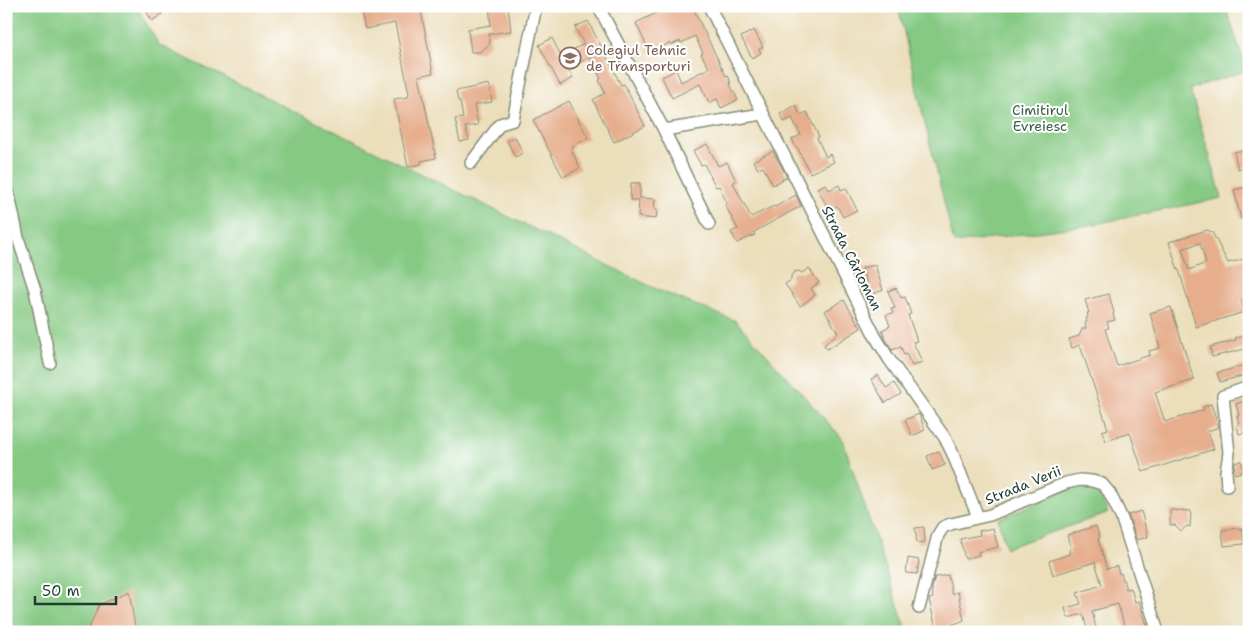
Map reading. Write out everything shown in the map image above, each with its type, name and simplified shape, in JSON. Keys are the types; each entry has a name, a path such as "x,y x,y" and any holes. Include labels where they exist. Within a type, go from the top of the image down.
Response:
{"street":[{"path":"471,163 500,124 514,120 536,6"},
{"path":"598,6 664,130 709,224"},
{"name":"Strada Cârloman","path":"709,6 875,336 940,431 952,452 978,517"},
{"path":"664,130 762,114"},
{"path":"6,182 18,238 35,290 50,363"},
{"path":"1227,486 1226,472 1229,453 1223,396 1249,388"},
{"name":"Strada Verii","path":"919,608 938,535 943,527 990,515 1072,481 1092,481 1102,484 1109,492 1120,513 1158,632"}],"green space":[{"path":"15,6 136,6 159,45 658,290 736,321 842,438 907,632 6,632 6,9"},
{"name":"Cimitirul Evreiesc","path":"898,6 1225,6 1247,70 1190,89 1222,198 1090,225 954,243"},
{"path":"1079,485 1095,491 1108,513 1006,548 998,519"}],"building":[{"path":"143,6 158,6 162,14 152,21"},
{"path":"360,6 391,6 392,11 420,6 433,73 419,76 436,158 421,161 421,164 408,167 394,99 408,97 409,94 395,23 365,29"},
{"path":"489,6 508,6 511,31 489,34 490,43 488,46 479,52 471,52 468,29 491,25"},
{"path":"666,6 692,6 726,76 728,75 738,100 721,108 717,99 709,103 700,84 672,98 662,77 676,70 681,82 709,68 701,54 703,53 695,36 681,43 680,41 671,45 670,43 650,53 636,23"},
{"path":"588,21 621,85 624,84 645,126 614,142 593,100 605,93 599,80 601,79 590,57 568,69 573,78 560,85 539,45 552,38 561,56 584,44 575,27"},
{"path":"754,30 763,47 759,49 761,53 752,58 741,37"},
{"path":"489,84 492,102 474,105 478,125 465,127 469,140 460,142 455,119 463,118 456,91"},
{"path":"569,101 588,138 572,146 573,148 571,149 580,168 563,177 533,120"},
{"path":"796,105 800,115 807,112 826,157 830,154 834,162 810,173 792,139 801,135 792,118 784,122 780,114"},
{"path":"515,137 523,153 515,157 507,141"},
{"path":"707,144 718,166 727,162 736,181 733,183 751,217 775,207 796,195 801,206 754,232 755,235 737,243 731,232 738,229 725,205 727,203 719,186 716,187 704,164 701,165 693,151"},
{"path":"1249,149 1249,166 1238,169 1234,152"},
{"path":"773,151 787,177 773,185 763,167 758,169 753,161"},
{"path":"631,183 640,183 640,198 655,199 656,219 638,217 639,200 630,200"},
{"path":"826,184 829,190 839,185 841,190 846,188 857,210 843,217 837,206 829,210 817,188"},
{"path":"1249,186 1249,217 1241,219 1234,190"},
{"path":"1207,230 1212,232 1228,263 1249,258 1249,298 1241,300 1244,312 1196,327 1169,242","holes":["1200,243 1206,263 1189,270 1182,249"]},
{"path":"875,265 883,290 870,295 862,268"},
{"path":"809,268 819,283 811,288 815,295 800,306 785,284 791,280 794,272 799,271 802,273"},
{"path":"896,288 901,298 905,297 911,314 908,315 917,341 913,342 922,362 912,366 901,347 892,350 882,330 890,326 886,315 893,313 891,309 895,308 888,291"},
{"path":"1109,294 1115,320 1107,322 1109,328 1105,329 1117,366 1150,355 1149,351 1160,348 1150,313 1171,307 1194,380 1155,392 1165,422 1204,410 1203,407 1211,404 1219,427 1208,431 1214,449 1143,472 1130,433 1106,441 1102,431 1108,429 1080,345 1072,348 1069,339 1079,336 1082,329 1086,328 1087,313 1089,313 1085,300"},
{"path":"844,300 861,328 827,349 824,345 838,333 825,311"},
{"path":"1249,335 1249,348 1212,357 1210,347"},
{"path":"1249,364 1249,374 1220,382 1217,373"},
{"path":"878,375 886,388 894,383 901,394 885,403 871,379"},
{"path":"1245,401 1249,417 1249,432 1239,434 1237,416 1239,416 1236,404"},
{"path":"919,414 925,430 912,436 905,420"},
{"path":"939,451 945,465 932,470 927,456"},
{"path":"1241,461 1244,471 1235,474 1235,463"},
{"path":"1170,510 1191,511 1190,527 1187,526 1181,531 1175,525 1170,525"},
{"path":"1141,511 1148,537 1137,540 1128,515"},
{"path":"1096,526 1107,569 1117,566 1126,589 1131,588 1135,602 1139,601 1148,628 1135,632 1126,632 1118,604 1092,611 1097,632 1088,632 1083,614 1068,618 1065,608 1081,604 1077,593 1102,585 1095,562 1053,575 1049,561 1070,554 1069,550 1071,549 1067,535"},
{"path":"924,527 925,542 917,543 915,528"},
{"path":"993,528 998,547 978,552 979,555 965,559 960,539 980,535 979,531"},
{"path":"1242,528 1244,544 1224,546 1222,530"},
{"path":"908,558 919,560 917,574 906,573"},
{"path":"948,575 952,594 958,592 964,620 936,629 929,599 933,598 932,588 935,577"},
{"path":"129,591 136,632 87,632 99,605"}],"place":[{"name":"Colegiul Tehnic de Transporturi","path":"570,58"}]}
